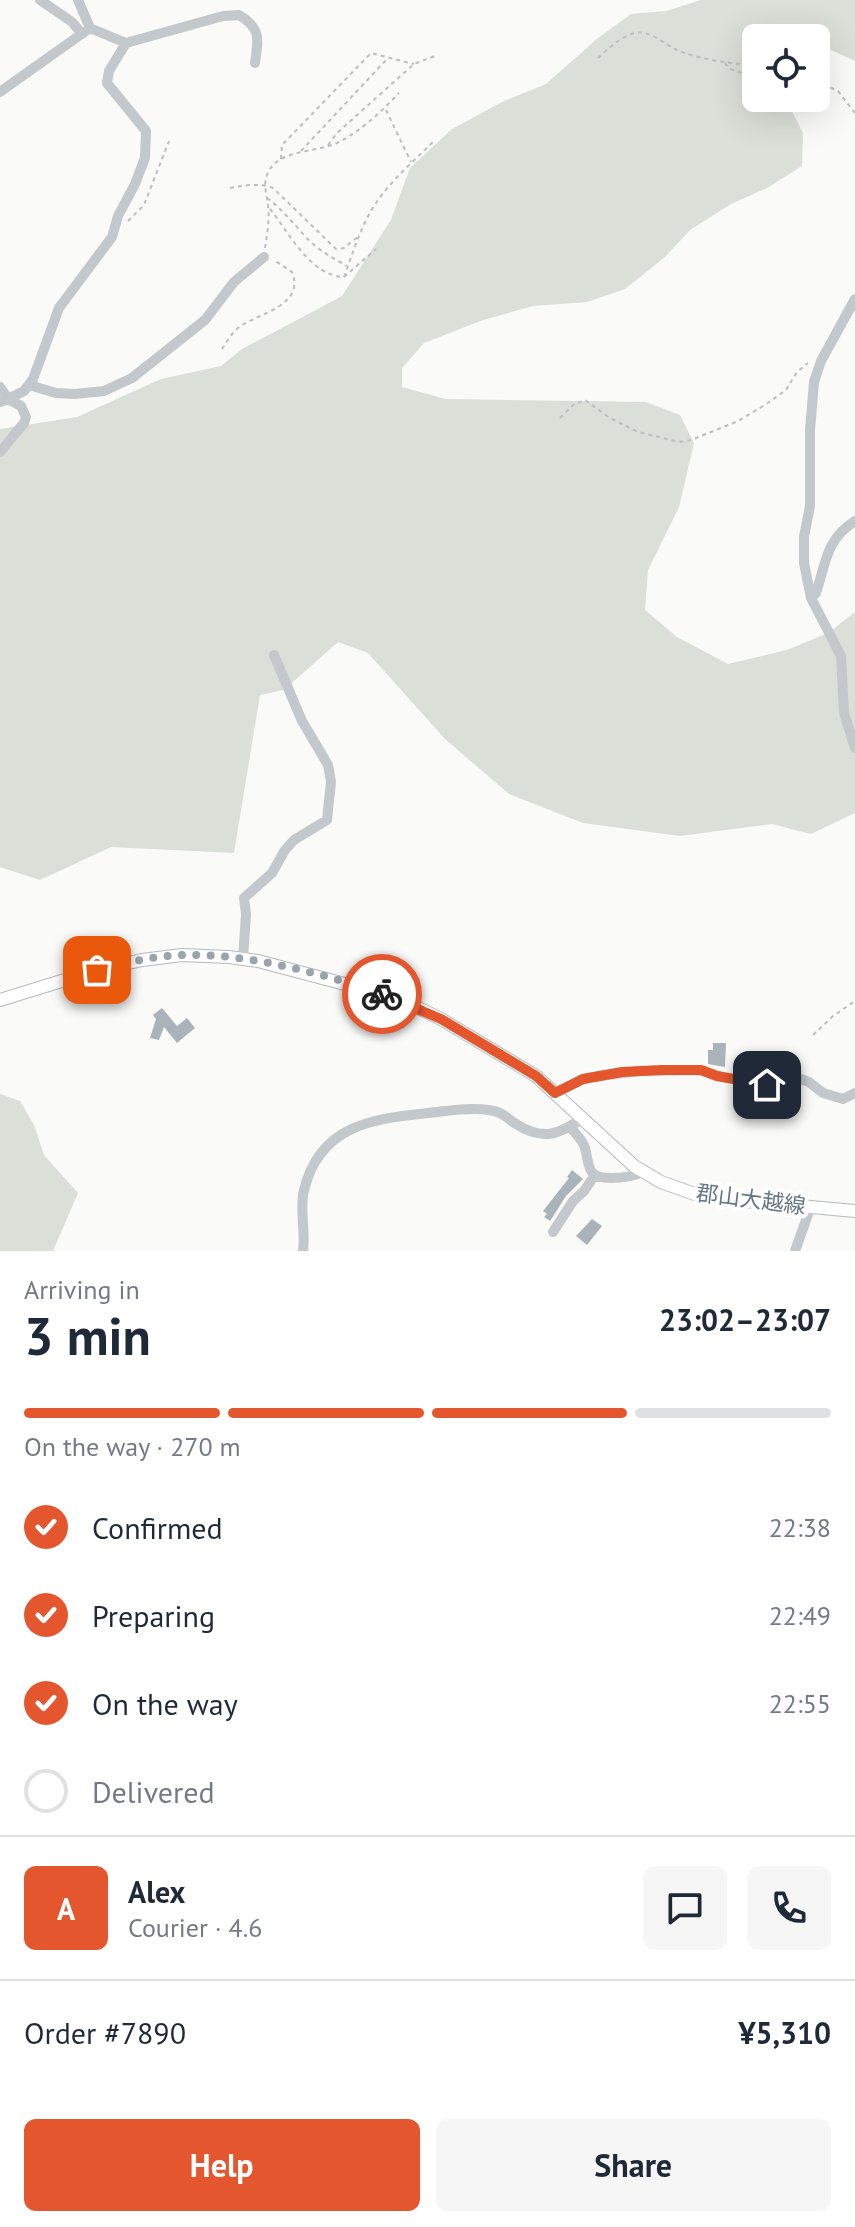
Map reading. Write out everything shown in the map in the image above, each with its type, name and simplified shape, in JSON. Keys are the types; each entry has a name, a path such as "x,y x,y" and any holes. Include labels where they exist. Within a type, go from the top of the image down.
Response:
{"main road":[{"name":"郡山大越線","path":"0,1000 97,970 182,955 243,959 342,982 416,1007 441,1019 536,1076 643,1172 661,1182 703,1197 855,1211"}],"street":[{"path":"40,0 86,31 126,43 223,16 239,15 255,26 255,63"},
{"path":"78,0 86,31"},
{"path":"0,92 86,31"},
{"path":"4,401 16,396 33,379 59,308 112,237 118,216 145,158 146,131 107,83 109,71 126,43"},
{"path":"29,385 56,393 75,394 104,391 132,378 205,320 234,282 264,257"},
{"path":"855,299 821,361 814,382 810,506 804,537 804,563 811,598 841,656 844,713 855,748"},
{"path":"0,387 4,401"},
{"path":"0,452 26,417 21,406 4,401"},
{"path":"811,598 816,593 831,545 845,527 855,521"},
{"path":"243,959 244,898 272,873 294,840 327,820 331,800 328,765 302,721 274,655"},
{"path":"555,1093 583,1079 600,1076 639,1071 701,1070 767,1085 798,1078 823,1093 843,1099 855,1093"},
{"path":"303,1251 303,1197 310,1174 331,1141 355,1126 410,1115 482,1109 502,1113 517,1125 538,1134 551,1135 563,1132 583,1118"},
{"path":"570,1127 585,1146 587,1165 595,1175 600,1178 622,1178 643,1172"},
{"path":"553,1232 595,1175"},
{"path":"795,1251 811,1206"}],"path":[{"path":"598,58 630,34 640,32 690,54 738,64 742,62"},
{"path":"281,159 282,145 371,53 414,64"},
{"path":"327,146 337,133 414,64 435,56"},
{"path":"301,152 387,58"},
{"path":"725,62 728,68 742,73"},
{"path":"830,87 838,91 855,113"},
{"path":"222,349 243,325 276,309 292,294 295,285 292,272 264,257 269,207 265,180 270,167 281,159 327,146 361,129 399,93"},
{"path":"385,108 412,163"},
{"path":"344,277 359,235 374,206 435,140"},
{"path":"112,237 144,205 169,141"},
{"path":"230,188 266,185 273,188 336,249 344,248 359,235"},
{"path":"267,198 283,210 312,243 348,266"},
{"path":"269,207 315,264 334,276 344,277 376,249"},
{"path":"560,418 573,405 585,400 610,418 638,432 679,442 691,440 738,421 765,405 786,390 807,363 821,361"},
{"path":"813,1035 855,1001"}],"shaded area":[{"path":"701,0 855,0 855,61 830,49 830,24 742,24 742,112 792,112 803,133 802,166 690,230 665,257 625,289 587,302 533,306 483,320 424,343 402,368 402,387 446,399 646,402 680,415 694,443 679,507 648,570 645,610 677,637 728,664 787,650 828,633 855,612 855,813 811,834 772,824 680,836 583,823 509,794 445,739 368,653 338,642 284,690 260,695 234,853 111,847 40,880 0,867 0,429 77,417 161,379 221,366 242,349 342,296 391,220 410,168 452,129 502,102 546,84 598,38 631,14 666,11"},
{"path":"0,1094 20,1101 34,1125 44,1155 78,1193 53,1251 0,1251"}],"building":[{"path":"162,1008 177,1026 187,1018 195,1028 177,1043 164,1027 159,1040 150,1038 156,1019 153,1015"},
{"path":"713,1043 726,1043 725,1067 708,1064 708,1050 713,1050"},
{"path":"572,1170 583,1179 566,1196 550,1221 544,1217 547,1214 543,1211"},
{"path":"592,1219 602,1226 587,1245 576,1236"}],"way so far":[{"path":"97,970 182,955 229,957 258,961 382,994"}],"route":[{"path":"382,994 441,1019 536,1076 555,1093 583,1079 622,1072 662,1070 701,1070 767,1085"}]}
